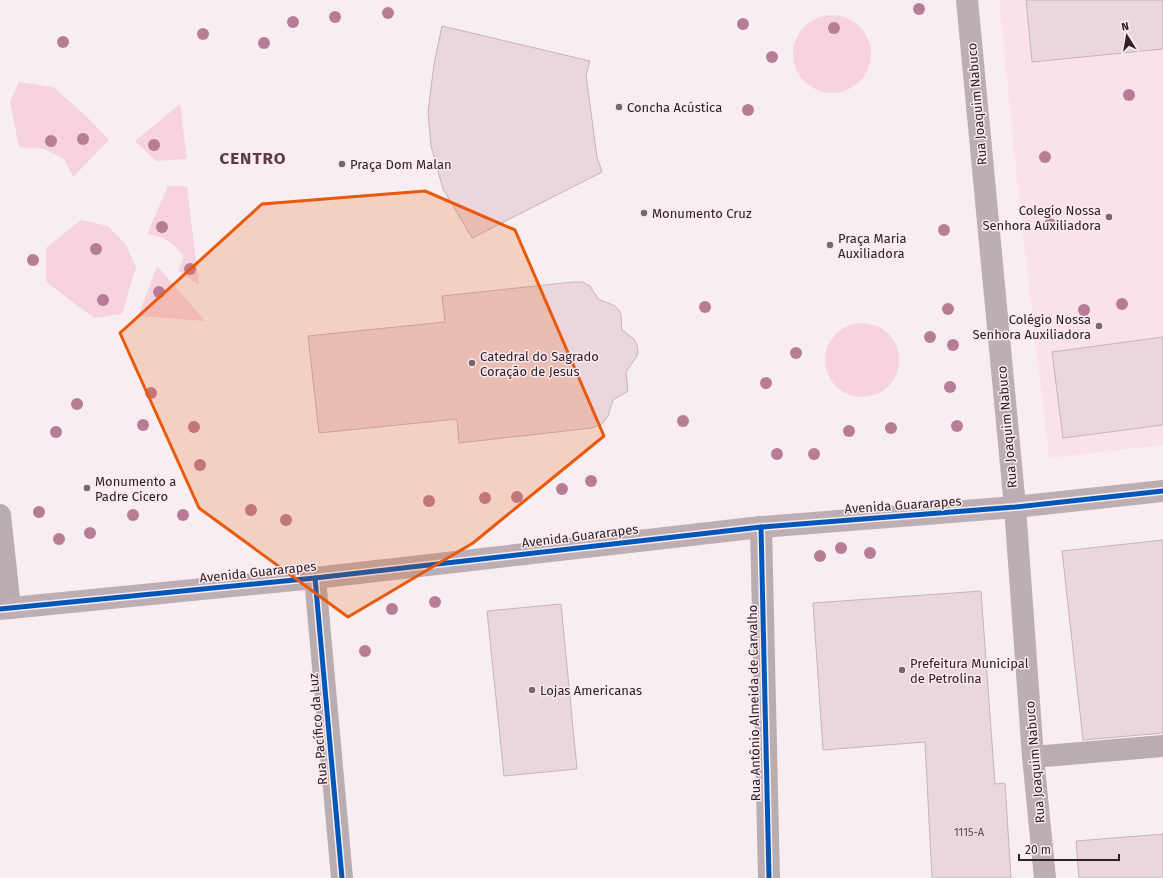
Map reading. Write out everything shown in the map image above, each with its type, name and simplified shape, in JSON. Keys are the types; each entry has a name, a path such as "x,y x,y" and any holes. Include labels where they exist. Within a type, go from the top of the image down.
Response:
{"main road":[{"name":"Rua Joaquim Nabuco","path":"967,0 1015,507 1033,757 1046,878"},
{"name":"Avenida Guararapes","path":"5,608 315,578 761,527 1015,507 1163,491"}],"street":[{"path":"0,515 5,608"},
{"name":"Rua Antônio Almeida de Carvalho","path":"761,527 769,878"},
{"name":"Rua Pacífico da Luz","path":"315,578 342,878"},
{"path":"1033,757 1163,746"}],"highlighted area":[{"path":"425,191 515,230 604,436 473,543 348,617 199,508 120,333 262,204"}],"shaded area":[{"name":"Colégio Nossa Senhora Auxiliadora","path":"999,0 1163,0 1163,445 1049,458 1020,208"},
{"path":"832,15 847,18 854,22 864,32 868,39 871,54 868,69 864,76 854,86 847,90 832,93 817,90 810,86 800,76 796,69 793,54 796,39 800,32 810,22 817,18"},
{"path":"19,82 53,87 87,117 109,140 73,177 64,159 45,149 19,147 10,102"},
{"path":"180,104 187,159 156,161 135,141"},
{"path":"168,186 187,186 199,285 178,271 184,256 176,247 164,239 147,234"},
{"path":"81,220 108,226 126,245 136,267 122,314 94,318 46,282 46,248"},
{"path":"157,266 205,321 138,316"},
{"path":"862,323 876,326 888,334 896,346 899,360 896,374 888,386 876,394 862,397 848,394 836,386 828,374 825,360 828,346 836,334 848,326"}],"building":[{"path":"1026,0 1163,0 1163,49 1032,62"},
{"path":"442,26 590,61 586,75 597,157 602,172 472,238 443,189 431,146 428,112 434,64"},
{"name":"Catedral do Sagrado Coração de Jesus","path":"582,282 590,286 598,299 615,306 621,315 622,330 634,339 637,345 637,356 626,372 628,391 613,400 608,416 602,424 592,428 459,443 457,419 319,433 308,336 445,322 442,296"},
{"path":"1163,337 1163,425 1063,438 1052,352"},
{"path":"1163,540 1163,733 1083,740 1062,551"},
{"name":"Prefeitura Municipal de Petrolina","path":"981,591 995,784 1005,783 1011,878 932,878 925,742 823,750 813,603"},
{"name":"Lojas Americanas","path":"561,604 577,769 504,776 487,611"},
{"path":"1163,834 1163,878 1079,878 1076,841"}],"cycle path":[{"path":"0,609 315,578 761,527 1015,507 1163,491"},
{"path":"761,527 769,878"},
{"path":"315,578 342,878"}],"place":[{"name":"Concha Acústica","path":"619,107"},
{"name":"Praça Dom Malan","path":"342,164"},
{"name":"Monumento Cruz","path":"644,213"},
{"name":"Colegio Nossa Senhora Auxiliadora","path":"1109,217"},
{"name":"Praça Maria Auxiliadora","path":"830,245"},
{"name":"Colégio Nossa Senhora Auxiliadora","path":"1099,326"},
{"name":"Catedral do Sagrado Coração de Jesus","path":"472,363"},
{"name":"Monumento a Padre Cicero","path":"87,488"},
{"name":"Prefeitura Municipal de Petrolina","path":"902,670"},
{"name":"Lojas Americanas","path":"532,690"}],"district":[{"name":"CENTRO","path":"253,158"}]}
